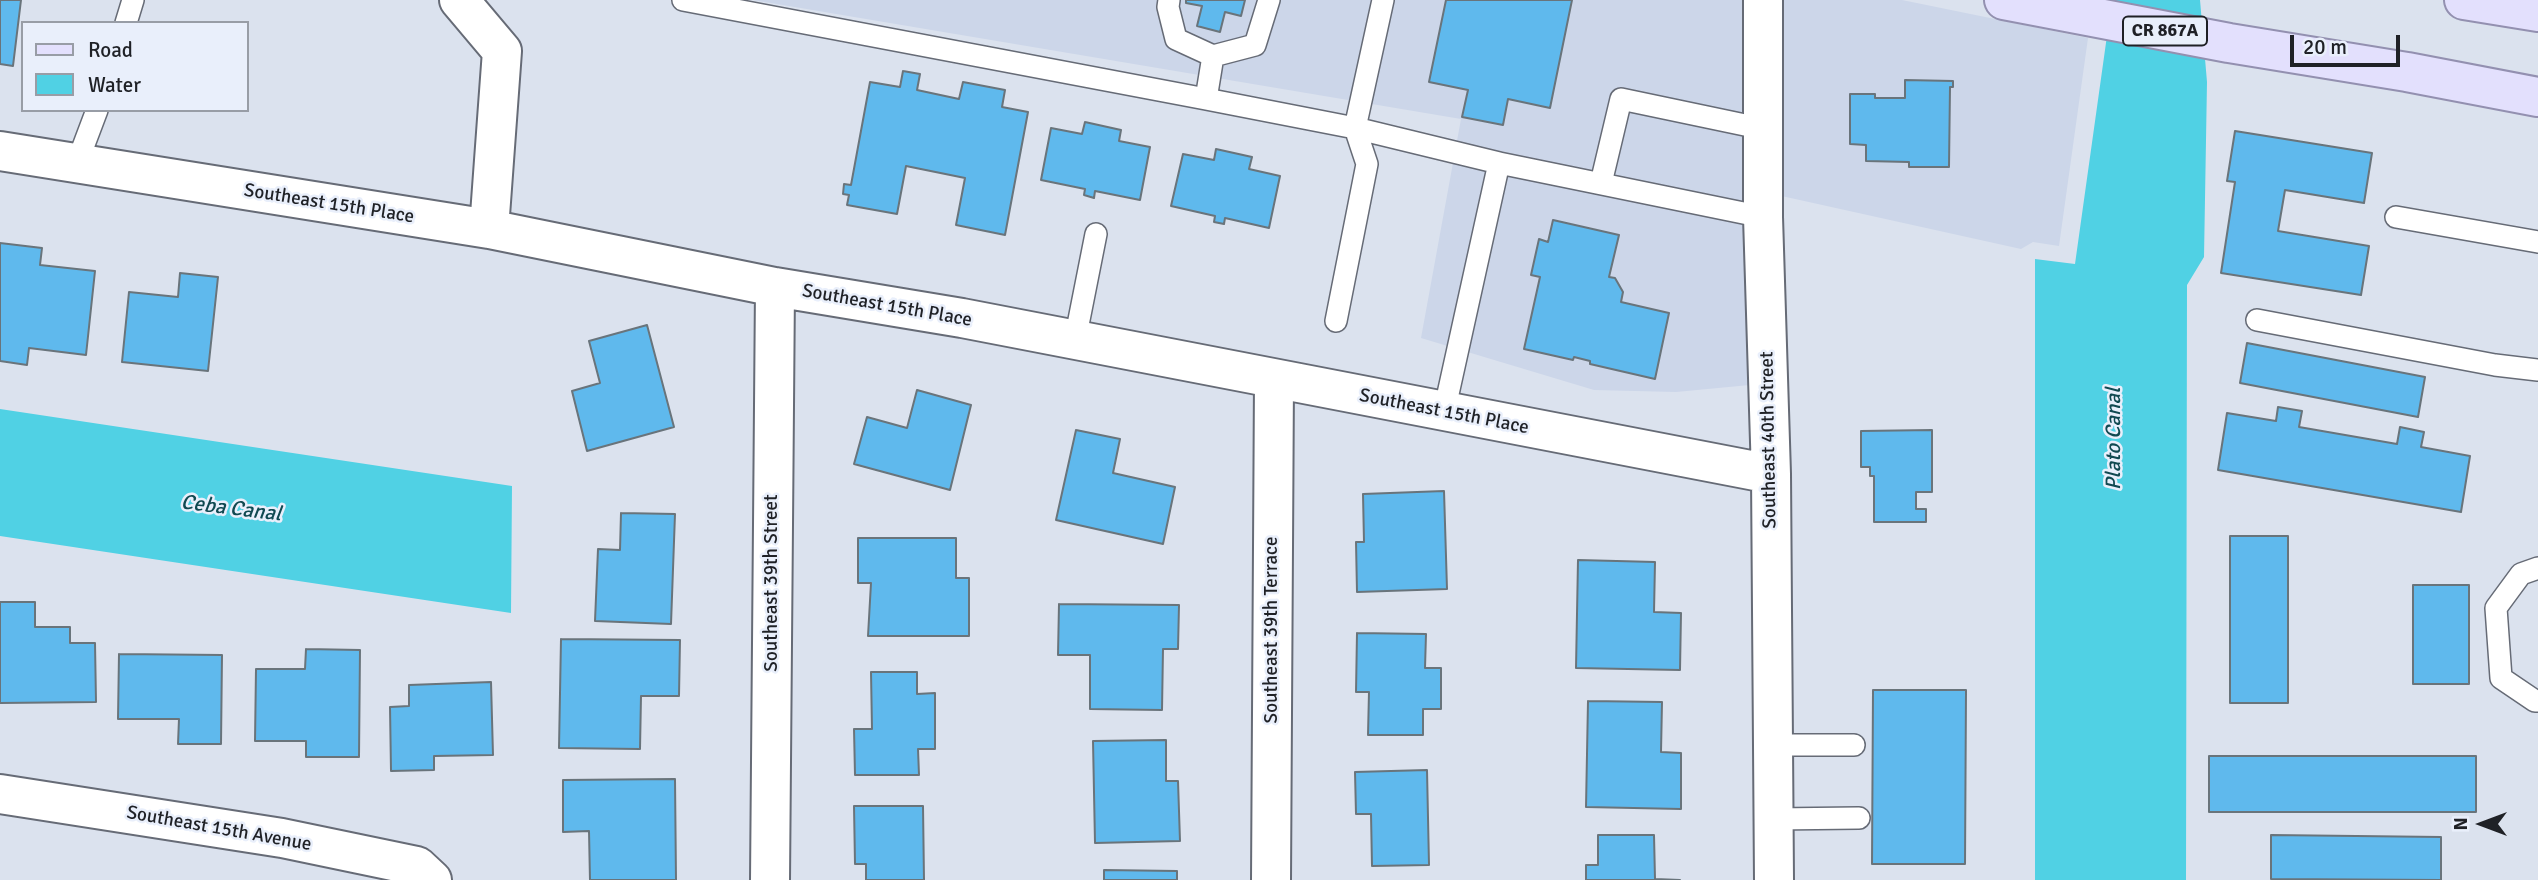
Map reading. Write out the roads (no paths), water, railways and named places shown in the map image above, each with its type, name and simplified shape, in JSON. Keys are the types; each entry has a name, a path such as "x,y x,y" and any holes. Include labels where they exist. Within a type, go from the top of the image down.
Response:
{"main road":[{"name":"CR 867A","path":"2004,0 2538,97"},
{"path":"2464,0 2538,12"}],"street":[{"path":"459,0 502,51 489,229"},
{"name":"Southeast 40th Street","path":"1763,0 1763,217 1771,474 1773,880"},
{"name":"Southeast 15th Place","path":"0,151 489,229 775,286 962,318 1771,474"},
{"name":"Southeast 39th Street","path":"770,880 775,286"},
{"name":"Southeast 39th Terrace","path":"1270,880 1274,380"},
{"name":"Southeast 15th Avenue","path":"0,794 282,838 417,866 432,880"}],"lane":[{"path":"127,21 133,0"},
{"path":"683,0 765,7 1354,128 1499,163 1763,217"},
{"path":"1170,0 1168,8 1176,39 1213,55 1255,45 1269,0"},
{"path":"1336,321 1367,164 1354,128 1383,0"},
{"path":"1206,99 1213,55"},
{"path":"1601,183 1621,99 1764,129"},
{"path":"77,163 96,112"},
{"path":"1444,412 1499,163"},
{"path":"2396,217 2538,242"},
{"path":"1075,340 1096,234"},
{"path":"2257,320 2495,365 2538,370"},
{"path":"2538,568 2521,574 2497,608 2501,678 2538,701"},
{"path":"1773,745 1854,745"},
{"path":"1773,819 1859,818"}],"water":[{"name":"Plato Canal","path":"2112,0 2200,0 2207,82 2204,257 2187,285 2186,880 2035,880 2035,259 2075,264"},
{"name":"Ceba Canal","path":"0,409 512,486 511,613 0,536"}]}
